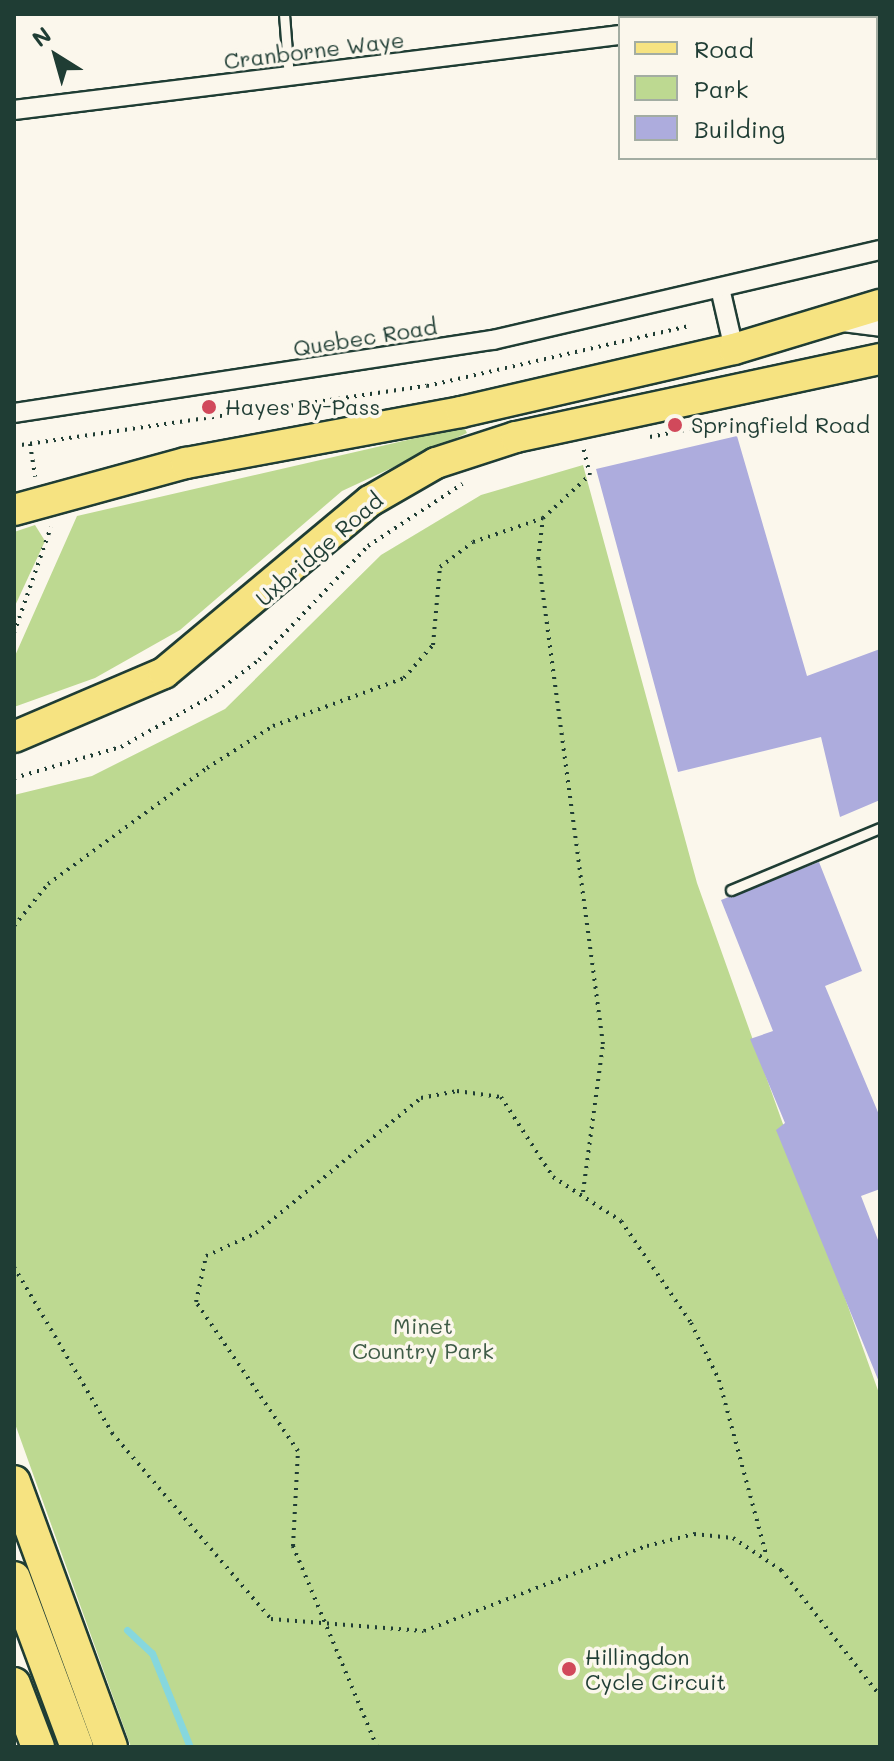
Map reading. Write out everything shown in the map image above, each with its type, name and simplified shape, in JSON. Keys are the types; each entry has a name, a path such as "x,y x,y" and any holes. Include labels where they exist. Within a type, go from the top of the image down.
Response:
{"highway":[{"path":"14,1482 111,1747"},
{"path":"14,1578 77,1747"},
{"path":"14,1684 38,1747"}],"main road":[{"path":"14,510 173,466 461,412 734,349 842,322 880,305"},
{"name":"Uxbridge Road","path":"14,737 164,673 370,501 436,463 516,437 880,359"}],"street":[{"name":"Cranborne Waye","path":"14,110 618,35"},
{"name":"Quebec Road","path":"14,413 434,351 880,250"},
{"path":"720,288 734,349"},
{"path":"842,322 880,327"}],"lane":[{"path":"284,14 289,78"},
{"path":"731,890 880,828"}],"path":[{"path":"14,446 427,386 690,326"},
{"path":"14,926 48,884 207,768 273,726 404,678 433,645 440,567 473,542 543,518 590,475 582,443 568,447"},
{"path":"30,444 35,477"},
{"name":"Uxbridge Road","path":"14,778 121,747 210,697 259,660 368,546 470,480"},
{"path":"14,633 52,540 49,517"},
{"path":"543,518 538,559 603,1044 583,1192"},
{"path":"377,1747 331,1627 293,1546 298,1451 196,1302 206,1256 256,1233 421,1098 457,1091 501,1097 553,1177 583,1192 621,1221 691,1323 719,1380 766,1554 880,1696"},
{"path":"14,1267 112,1433 271,1619 331,1627 424,1631 694,1534 733,1538 766,1554"}],"green space":[{"path":"464,427 467,433 342,491 180,630 95,678 14,707 14,658 77,516"},
{"name":"Minet Country Park","path":"583,465 697,883 880,1396 880,1747 131,1747 14,1421 14,795 92,776 225,709 381,555 481,495"},
{"path":"35,525 45,541 14,608 14,532"}],"building":[{"path":"737,436 807,676 880,649 880,800 840,817 821,737 678,772 596,469"},
{"path":"819,862 862,971 825,986 880,1117 880,1189 861,1196 880,1245 879,1382 776,1130 785,1123 750,1039 773,1031 721,900"}],"waterway":[{"path":"127,1630 152,1653 190,1747"}],"place":[{"name":"Hayes By-Pass","path":"209,407"},
{"name":"Springfield Road","path":"675,425"},
{"name":"Hillingdon Cycle Circuit","path":"569,1669"}]}
